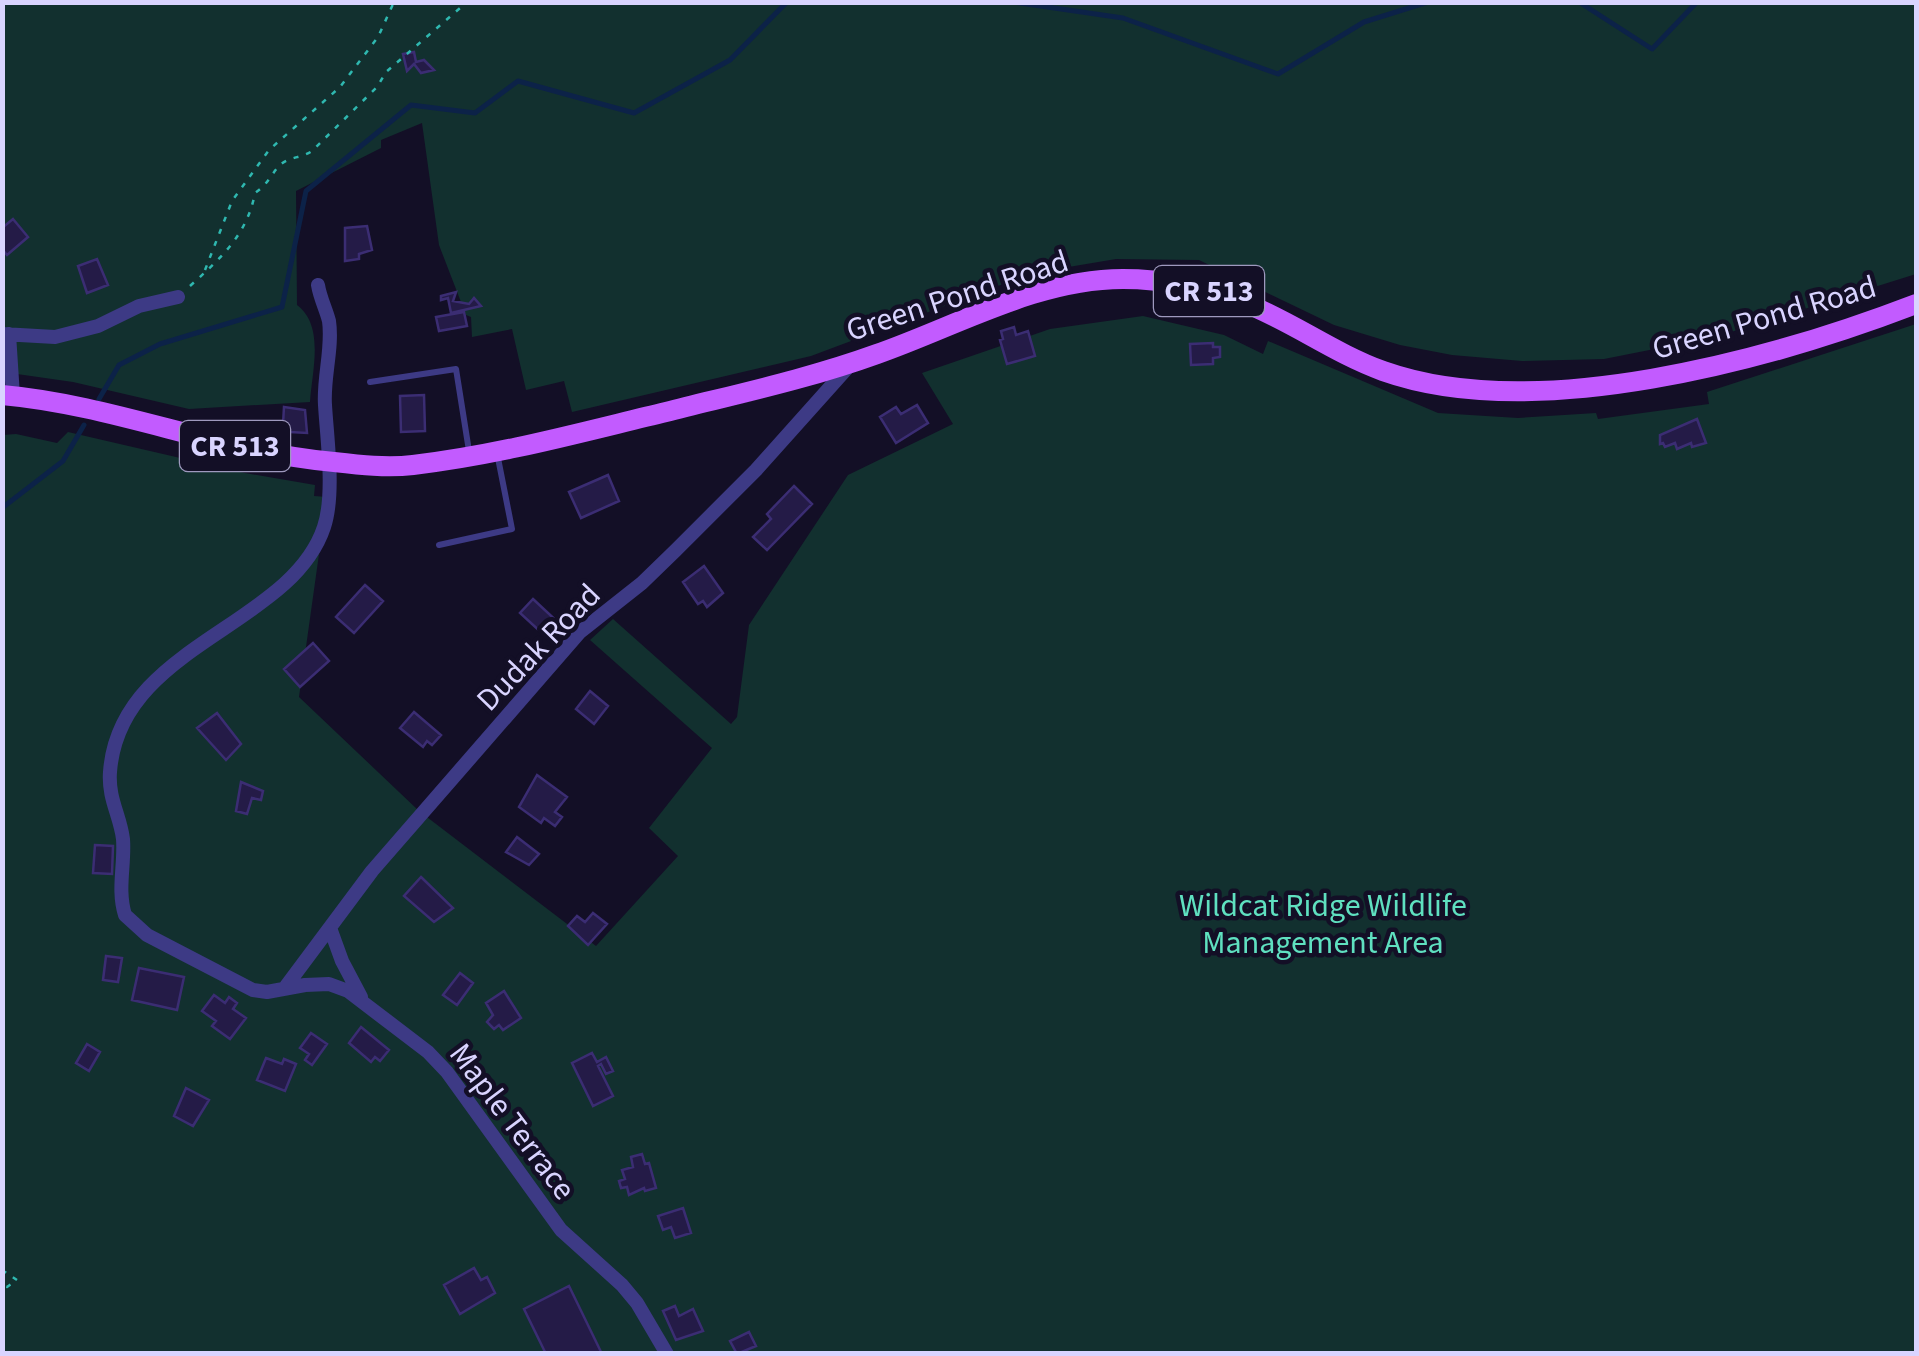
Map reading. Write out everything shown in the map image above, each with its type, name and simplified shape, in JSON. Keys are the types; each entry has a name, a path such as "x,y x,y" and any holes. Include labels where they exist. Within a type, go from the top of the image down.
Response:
{"main road":[{"name":"Green Pond Road","path":"8,395 242,447 329,462 406,466 567,438 852,362 1022,298 1082,283 1121,279 1203,289 1242,301 1383,371 1455,389 1482,391 1546,391 1646,380 1832,333 1916,304"}],"street":[{"name":"Maple Terrace","path":"318,285 328,320 325,404 329,462 324,526 309,554 272,592 152,684 119,732 110,777 112,808 122,838 121,902 134,926 253,990 267,992 329,984 361,998 447,1072 560,1230 622,1285 667,1354"},
{"path":"8,395 6,334 55,337 98,326 138,306 178,297"},
{"name":"Dudak Road","path":"284,989 372,871 580,632 642,583 676,550 756,470 852,362"},
{"path":"330,928 361,998"}],"lane":[{"path":"370,382 456,369 470,457"},
{"path":"439,546 512,529 496,452"}],"path":[{"path":"203,274 232,201 268,150 340,87 378,37 394,2"},
{"path":"178,297 237,240 250,216 255,192 269,183 278,166 286,160 300,160 312,151 378,87 386,72 467,2"},
{"path":"2,1270 16,1280 2,1286"}],"green space":[{"path":"2,3 1916,3 1916,274 1715,337 1604,359 1522,361 1452,355 1400,345 1334,325 1199,260 1116,259 1033,273 811,356 572,412 564,381 526,390 512,329 472,337 471,317 466,315 439,245 422,123 381,140 381,148 296,191 297,305 306,314 314,337 310,402 189,409 73,382 3,372"},
{"name":"Wildcat Ridge Wildlife Management Area","path":"1143,316 1224,335 1263,354 1268,341 1438,413 1518,418 1596,413 1598,419 1709,404 1707,392 1916,324 1916,1353 3,1354 3,435 57,443 68,432 315,485 314,496 327,497 299,697 419,811 596,946 678,856 649,828 712,748 590,640 613,619 731,724 737,717 749,625 848,475 953,424 922,373 1050,329"}],"building":[{"path":"414,52 416,62 424,60 434,70 421,73 414,64 407,71 403,54"},
{"path":"13,219 28,237 7,255 2,249 2,228"},
{"path":"367,226 372,250 359,254 359,259 345,261 345,228"},
{"path":"97,259 108,285 87,293 78,266"},
{"path":"456,292 453,301 469,304 474,298 481,306 451,313 448,298 441,300 441,296"},
{"path":"464,312 467,326 439,331 436,317"},
{"path":"1014,327 1016,335 1028,331 1035,356 1007,364 1001,331"},
{"path":"1213,343 1213,347 1220,347 1220,357 1213,358 1213,364 1191,365 1190,344"},
{"path":"424,395 425,431 401,432 400,396"},
{"path":"917,405 928,423 896,443 880,417 896,407 901,414"},
{"path":"284,407 305,410 307,433 272,431 272,424 283,424"},
{"path":"1697,419 1706,443 1692,447 1691,443 1677,449 1675,443 1665,447 1660,444 1660,435"},
{"path":"608,475 619,501 581,518 569,492"},
{"path":"794,486 812,504 767,550 753,537 771,519 767,514"},
{"path":"704,566 723,593 707,607 703,601 698,604 683,582"},
{"path":"365,585 383,601 354,633 336,617"},
{"path":"533,599 561,625 554,633 550,629 544,635 520,613"},
{"path":"313,643 329,661 300,687 284,669"},
{"path":"590,691 608,706 594,724 576,709"},
{"path":"414,712 441,735 432,745 427,741 423,747 400,728"},
{"path":"217,713 241,744 226,760 197,728"},
{"path":"537,775 567,797 555,812 562,817 555,826 544,818 541,823 519,807"},
{"path":"241,782 263,791 261,800 252,798 247,814 236,811"},
{"path":"517,837 539,854 529,865 506,852"},
{"path":"95,845 113,846 112,874 93,873"},
{"path":"421,877 453,908 434,922 404,896"},
{"path":"593,913 607,924 588,945 568,926 577,916 585,922"},
{"path":"106,956 122,958 118,982 103,980"},
{"path":"139,968 184,977 177,1010 132,1000"},
{"path":"460,973 473,983 457,1005 443,995"},
{"path":"504,991 521,1018 503,1030 499,1025 494,1029 487,1022 493,1015 486,1003"},
{"path":"214,995 225,1003 229,997 237,1003 233,1009 246,1018 230,1039 212,1026 216,1021 202,1011"},
{"path":"361,1027 389,1050 380,1061 375,1057 371,1062 349,1043"},
{"path":"311,1033 327,1044 312,1065 305,1060 309,1054 300,1048"},
{"path":"87,1044 100,1052 89,1071 76,1063"},
{"path":"592,1053 597,1062 606,1057 613,1071 606,1074 601,1064 598,1066 613,1096 593,1106 572,1063"},
{"path":"266,1058 296,1064 285,1091 257,1080"},
{"path":"186,1088 209,1100 193,1126 174,1116"},
{"path":"642,1154 645,1164 649,1163 656,1188 644,1188 629,1195 627,1187 621,1188 619,1181 625,1179 622,1170 633,1167 631,1157"},
{"path":"683,1208 691,1233 675,1238 671,1227 663,1230 658,1216"},
{"path":"474,1268 481,1280 487,1277 495,1293 460,1314 444,1285"},
{"path":"569,1286 602,1354 546,1354 524,1309"},
{"path":"675,1306 679,1316 693,1309 703,1331 676,1340 663,1311"},
{"path":"749,1332 756,1346 737,1354 730,1341"}],"waterway":[{"path":"99,399 119,365 160,344 282,307 306,191 411,105 475,113 518,81 634,113 730,60 787,2"},
{"path":"1013,2 1123,18 1278,74 1364,22 1428,2"},
{"path":"1579,2 1652,49 1697,2"},
{"path":"2,508 63,461 84,425"}]}
